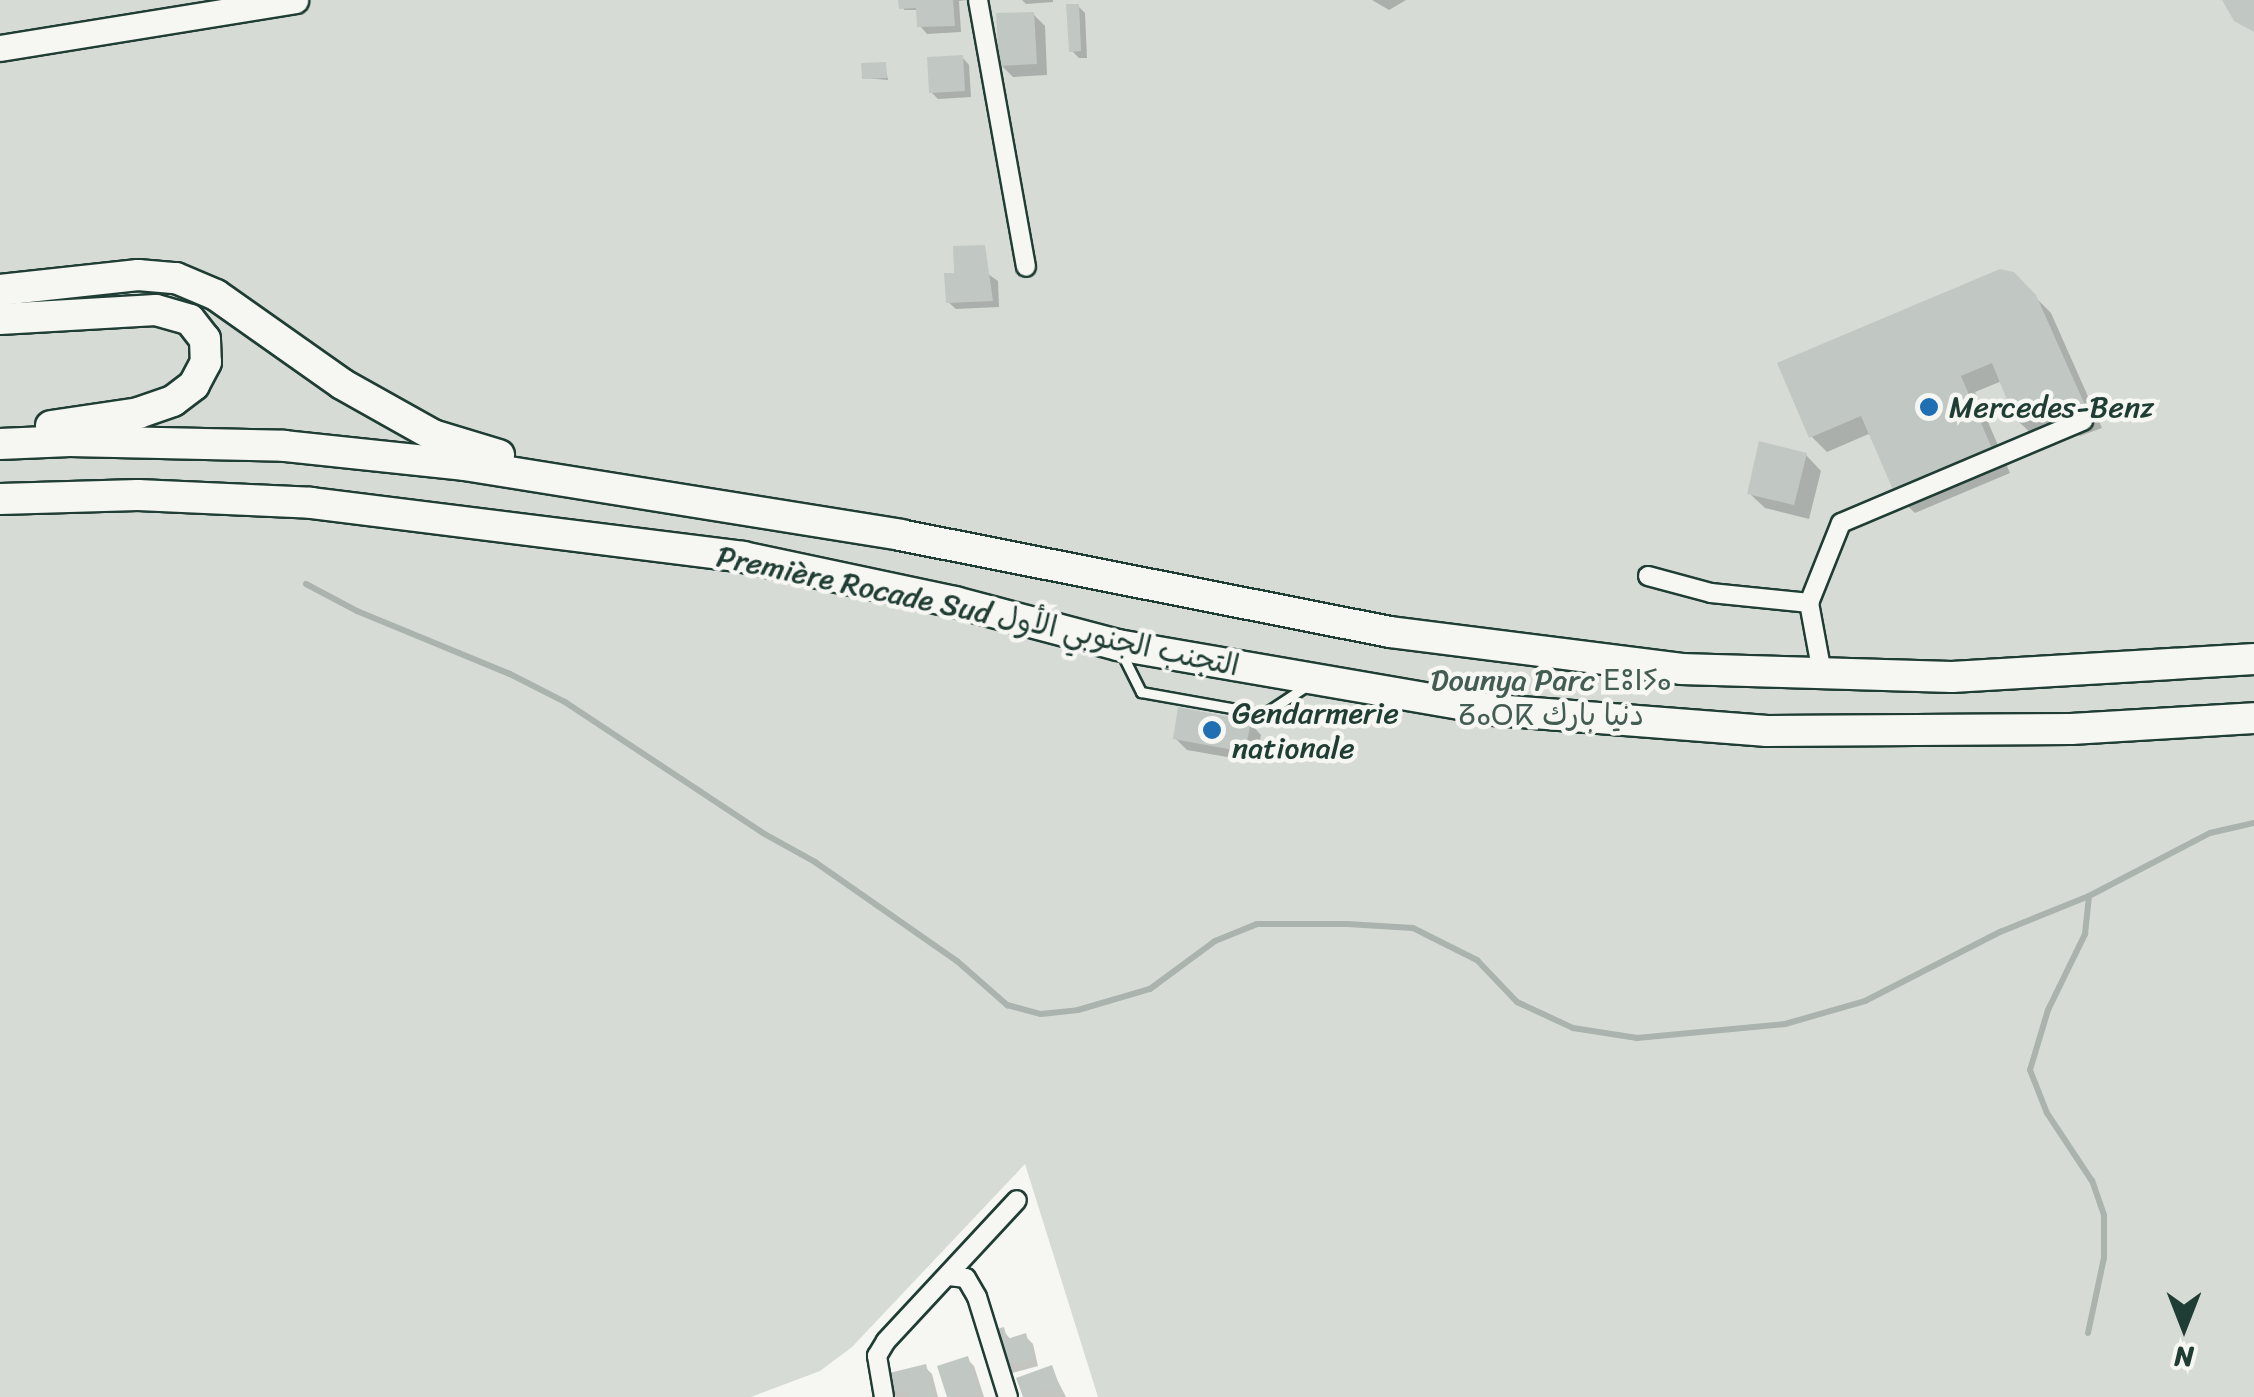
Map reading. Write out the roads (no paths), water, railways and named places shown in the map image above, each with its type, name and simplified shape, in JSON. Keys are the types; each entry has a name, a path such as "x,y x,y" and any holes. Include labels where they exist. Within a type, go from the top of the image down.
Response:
{"highway":[{"path":"0,290 138,275 176,278 216,295 342,384 434,434 638,490"},
{"path":"0,320 156,310 190,320 205,338 206,362 194,385 173,401 140,413 0,434"},
{"name":"Première Rocade Sud التجنب الجنوبي الأول","path":"0,444 70,440 284,446 638,490 900,535 1390,632 1681,669 1952,677 2254,659"},
{"name":"Première Rocade Sud التجنب الجنوبي الأول","path":"0,499 138,496 311,503 514,525 743,557 955,602 1118,645 1496,710 1767,731 2070,729 2254,718"}],"main road":[{"path":"0,48 295,0"}],"street":[{"path":"978,0 1026,268"},
{"path":"1822,674 1809,603 1841,523 2084,422"},
{"path":"1648,576 1711,593 1809,603"},
{"path":"884,1397 877,1356 1017,1200"},
{"path":"950,1276 966,1278 978,1297 1008,1397"}],"lane":[{"path":"1118,645 1141,692 1264,714 1314,681"}],"waterway":[{"path":"306,584 357,611 510,674 565,702 763,833 815,862 957,961 1007,1005 1041,1014 1078,1010 1150,989 1215,941 1257,924 1347,924 1413,928 1477,960 1517,1002 1573,1028 1637,1038 1785,1024 1865,1001 2000,932 2089,896 2210,833 2254,823"},
{"path":"2088,1333 2104,1258 2104,1215 2092,1181 2047,1113 2030,1070 2048,1010 2085,934 2089,897"}],"place":[{"name":"Mercedes-Benz","path":"1929,407"},
{"name":"Gendarmerie nationale","path":"1212,730"}],"park label":[{"name":"Dounya Parc ⴹⵓⵏⵢⴰ ⵒⴰⵔⴽ دنيا بارك","path":"1551,697"}]}
